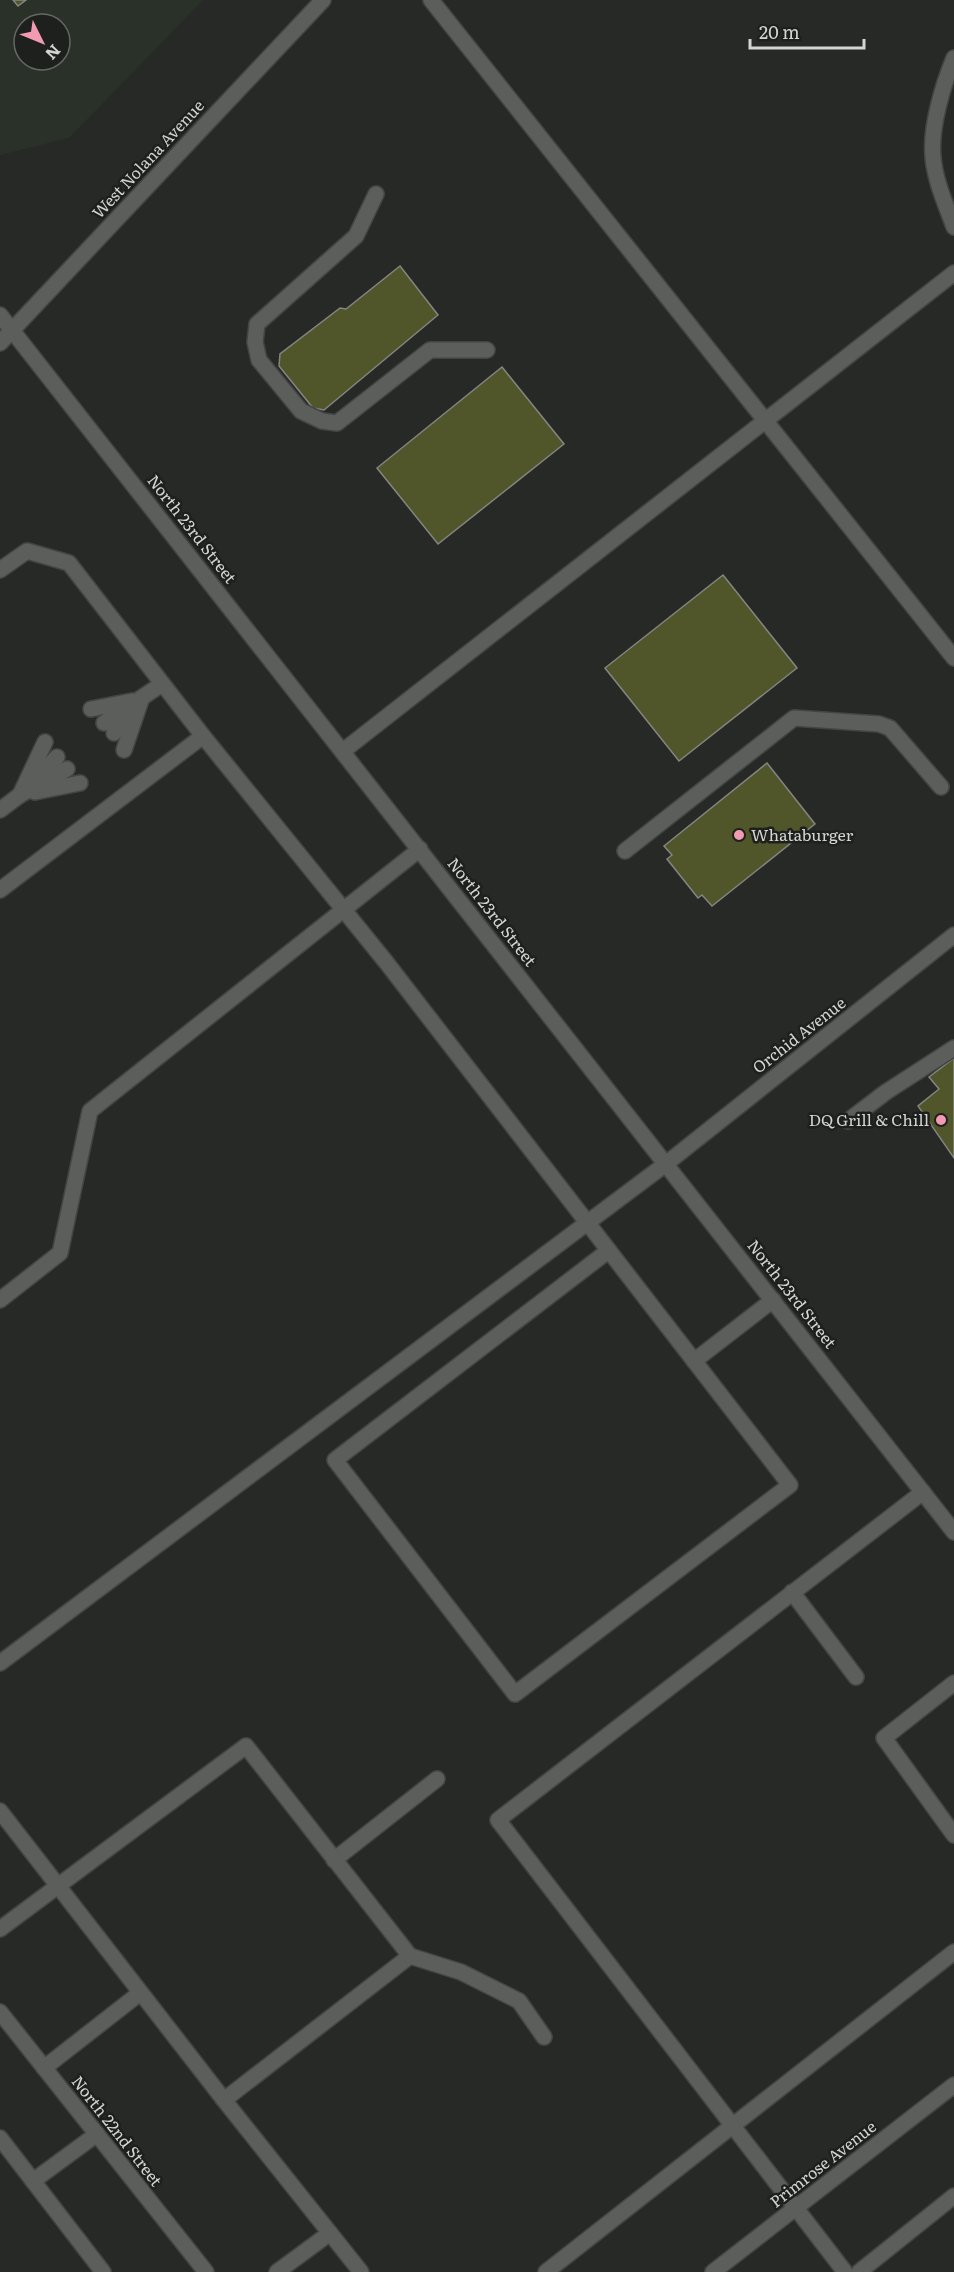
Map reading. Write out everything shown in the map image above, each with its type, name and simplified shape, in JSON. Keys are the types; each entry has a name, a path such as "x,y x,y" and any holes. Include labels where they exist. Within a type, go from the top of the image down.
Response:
{"main road":[{"name":"West Nolana Avenue","path":"0,343 323,0"},
{"path":"431,0 954,658"},
{"path":"954,58 938,112 932,155 941,193 954,227"},
{"path":"376,194 356,236 257,324 255,342 259,360 301,411 322,421 337,423 430,350 488,350"},
{"path":"342,751 954,273"},
{"name":"North 23rd Street","path":"0,315 954,1532"},
{"path":"0,570 27,551 69,563 203,736 344,909 790,1485 515,1694 334,1460 608,1251"},
{"path":"109,728 162,684"},
{"path":"91,709 141,700"},
{"path":"124,750 141,700"},
{"path":"625,851 794,718 879,724 890,728 941,787"},
{"path":"0,890 203,736"},
{"path":"20,795 45,742"},
{"path":"20,795 57,757"},
{"path":"0,810 20,795 67,769"},
{"path":"20,795 80,783"},
{"path":"0,1300 60,1253 90,1111 420,849"},
{"name":"Orchid Avenue","path":"0,1664 667,1163 954,934"},
{"path":"848,1121 886,1092 954,1048"},
{"path":"694,1361 773,1300"},
{"path":"845,2272 794,2209 498,1820 922,1492"},
{"path":"792,1592 856,1677"},
{"path":"954,1683 884,1738 954,1835"},
{"path":"0,1929 246,1746 410,1956 461,1972 519,2001 544,2037"},
{"path":"334,1860 437,1779"},
{"path":"0,1811 224,2100 362,2272"},
{"path":"546,2272 954,1952"},
{"path":"224,2100 410,1956"},
{"path":"44,2068 140,1992"},
{"name":"North 22nd Street","path":"0,2012 206,2272"},
{"name":"Primrose Avenue","path":"713,2272 954,2085"},
{"path":"33,2181 97,2134"},
{"path":"0,2138 103,2272"},
{"path":"859,2272 954,2196"},
{"path":"277,2272 330,2233"}],"shaded area":[{"path":"0,0 203,0 69,138 0,155"}],"building":[{"path":"13,0 26,0 18,6"},
{"path":"400,266 438,315 324,410 313,408 279,366 280,354 340,308 346,309"},
{"path":"502,367 564,444 438,544 377,468"},
{"path":"723,575 797,668 679,761 605,668"},
{"name":"Whataburger","path":"767,763 815,824 712,906 702,895 698,898 667,859 672,855 664,846"},
{"name":"DQ Grill & Chill","path":"954,1058 954,1158 918,1106 939,1089 929,1077"}],"place":[{"name":"Whataburger","path":"739,835"},
{"name":"DQ Grill & Chill","path":"941,1120"}]}
